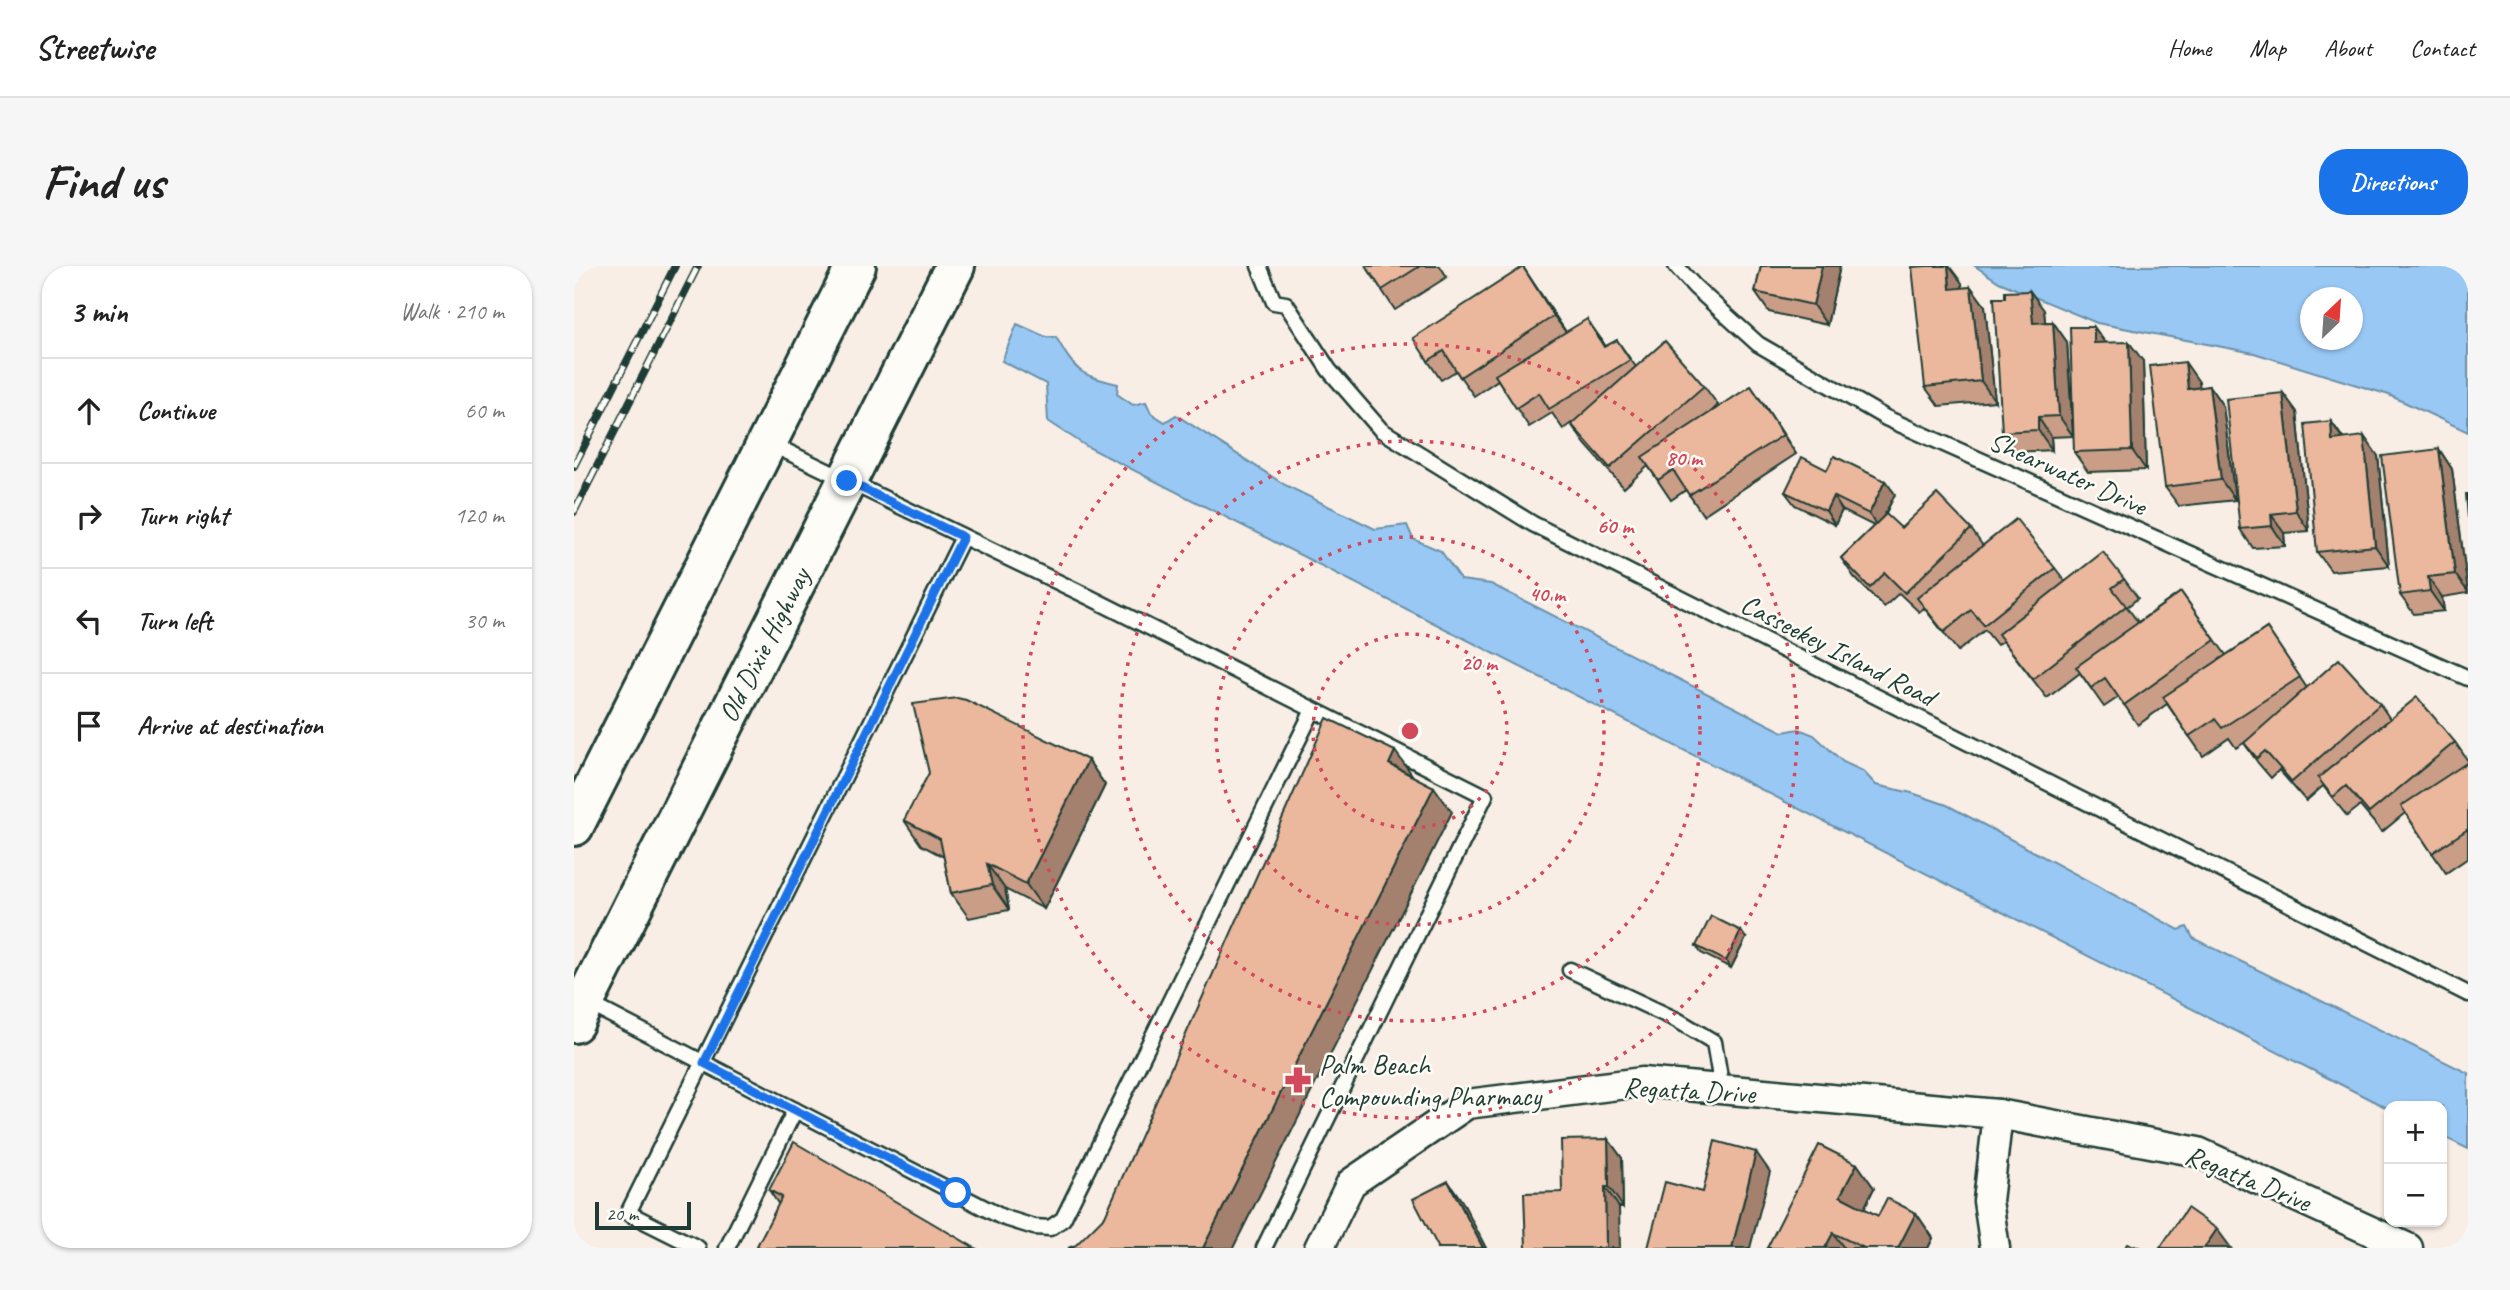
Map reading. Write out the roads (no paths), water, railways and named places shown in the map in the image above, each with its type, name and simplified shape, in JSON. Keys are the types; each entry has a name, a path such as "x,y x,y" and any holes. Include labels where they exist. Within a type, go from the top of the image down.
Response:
{"main road":[{"path":"574,826 856,266"},
{"name":"Old Dixie Highway","path":"580,1012 955,266"}],"street":[{"name":"Regatta Drive","path":"1319,1248 1351,1183 1467,1104 1642,1082 1998,1114 2198,1152 2408,1248"},
{"path":"1995,1248 1988,1201 1998,1114"}],"lane":[{"name":"Casseekey Island Road","path":"1259,266 1274,302 1286,304 1329,369 1381,430 1533,524 2468,994"},
{"name":"Shearwater Drive","path":"1676,266 1695,287 1758,344 1886,418 2468,678"},
{"path":"767,442 1485,796 1264,1248"},
{"path":"698,1248 628,1213 963,537"},
{"path":"580,1012 704,1063 1002,1217 1034,1227 1051,1228 1063,1219 1313,710"},
{"path":"1570,970 1677,1020 1714,1042 1722,1089"},
{"path":"727,1248 795,1110"}],"water":[{"path":"1975,266 2456,266 2468,271 2468,432 2389,395 2254,353 2097,323 1999,282"},
{"path":"1017,324 1046,337 1056,337 1074,365 1095,378 1118,384 1117,394 1133,405 1146,402 1151,413 1165,422 1176,415 1285,485 1375,529 1407,525 1413,539 1441,551 1461,580 1491,584 1783,732 1799,729 1814,735 1843,762 1863,771 1876,785 1947,805 2179,930 2187,927 2193,938 2468,1073 2468,1149 2447,1138 2447,1101 2384,1101 2384,1106 1086,446 1048,421 1046,384 1002,361"}],"railway":[{"path":"574,466 675,266"},
{"path":"574,512 698,266"}],"place":[{"name":"Palm Beach Compounding Pharmacy","path":"1298,1080"}]}
